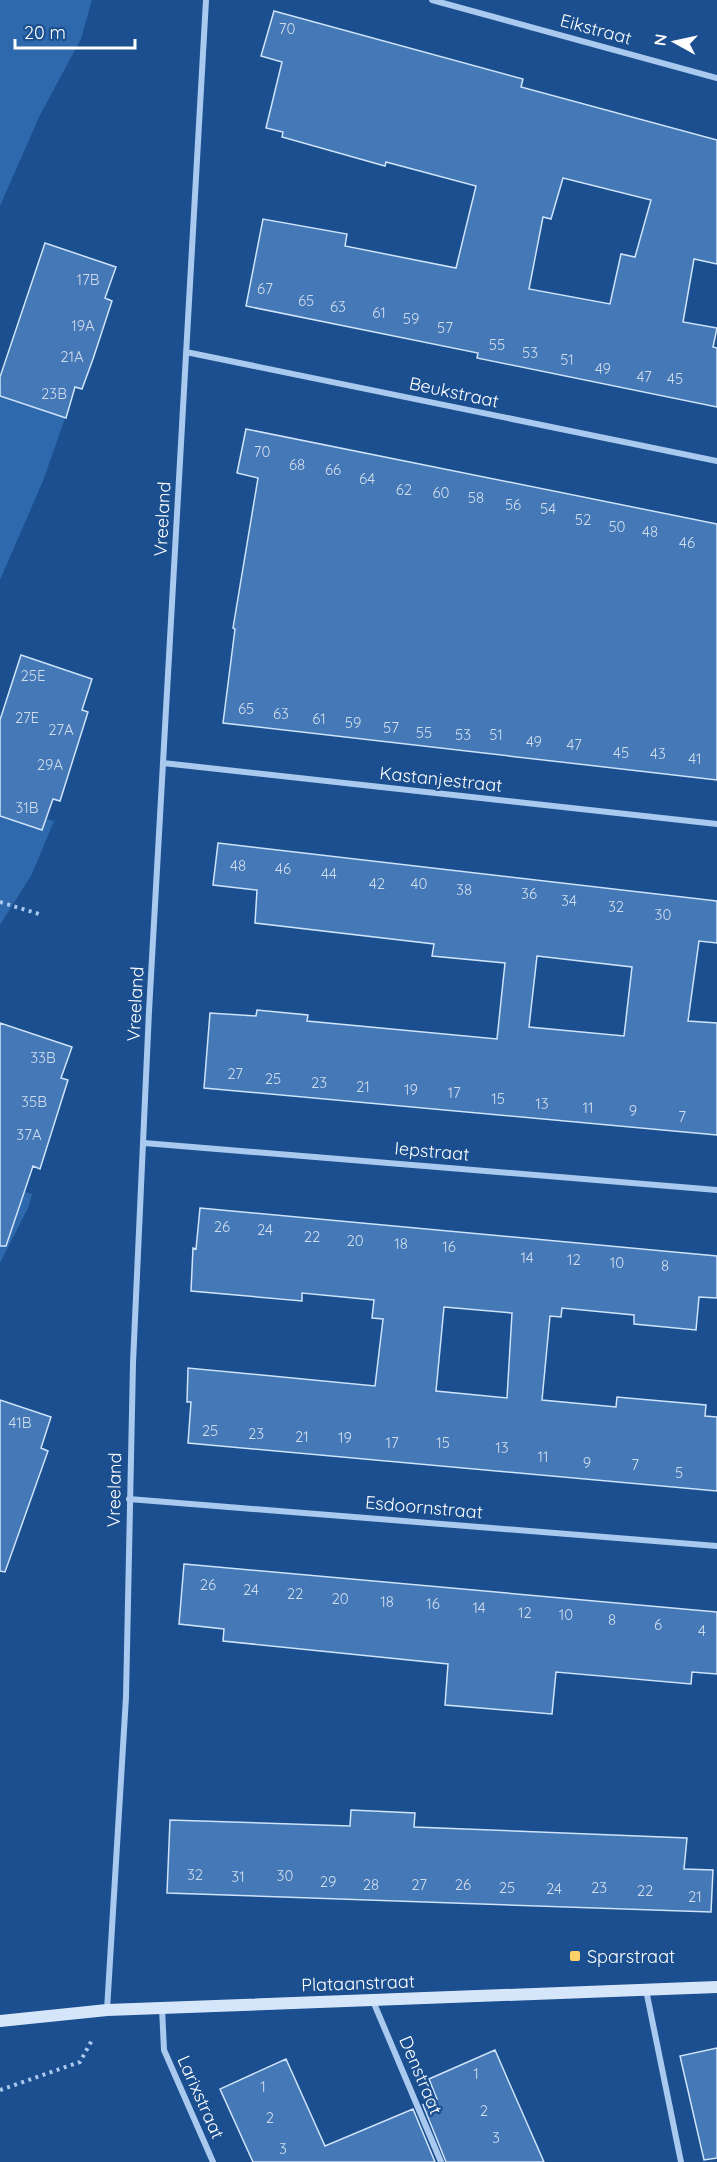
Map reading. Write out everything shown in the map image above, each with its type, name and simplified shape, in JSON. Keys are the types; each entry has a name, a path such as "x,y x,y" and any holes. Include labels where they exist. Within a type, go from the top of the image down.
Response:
{"street":[{"name":"Vreeland","path":"107,2010 126,1697 129,1499 144,1143 206,0"},
{"name":"Eikstraat","path":"432,0 717,78"},
{"name":"Beukstraat","path":"186,352 717,461"},
{"name":"Kastanjestraat","path":"163,763 717,824"},
{"name":"Iepstraat","path":"144,1143 717,1190"},
{"name":"Esdoornstraat","path":"129,1499 717,1546"},
{"name":"Plataanstraat","path":"0,2021 107,2010 717,1987"},
{"path":"646,1990 681,2162"},
{"name":"Denstraat","path":"373,2000 441,2162"},
{"name":"Larixstraat","path":"162,2008 164,2050 213,2162"}],"path":[{"path":"0,902 39,914"},
{"path":"0,2090 80,2062 107,2010"}],"shaded area":[{"path":"0,0 92,0 81,39 40,115 0,206"},
{"path":"0,382 70,404 43,481 0,580"},
{"path":"0,806 54,821 32,874 0,925"},
{"path":"0,1185 32,1194 28,1208 0,1263"}],"building":[{"path":"274,11 523,79 521,87 717,140 717,264 694,259 683,322 717,328 713,347 717,348 717,407 477,358 478,353 246,306 263,219 347,234 345,246 456,268 476,186 386,162 385,166 282,137 283,132 266,128 282,62 261,56","holes":["563,178 651,200 635,257 621,254 610,304 529,289 543,217 551,219"]},
{"path":"45,243 116,267 105,298 112,301 93,359 82,389 75,387 66,418 0,396 0,377"},
{"path":"246,429 717,524 717,780 223,723 235,629 233,628 258,478 237,473"},
{"path":"21,655 92,679 82,710 88,712 60,801 53,799 42,830 0,816 0,720"},
{"path":"218,843 717,901 717,943 699,941 688,1021 717,1023 717,1135 204,1088 210,1013 256,1016 257,1010 308,1015 307,1021 497,1039 505,963 432,956 434,944 255,923 257,890 213,885","holes":["537,956 632,967 624,1036 529,1027"]},
{"path":"0,1023 72,1047 61,1078 68,1080 40,1169 33,1166 6,1246 0,1246"},
{"path":"200,1208 717,1256 717,1298 699,1297 696,1330 634,1324 634,1315 562,1308 561,1317 550,1316 542,1400 616,1407 617,1397 706,1405 705,1416 717,1417 717,1491 188,1443 191,1402 187,1402 188,1368 375,1386 383,1319 372,1318 374,1300 302,1293 302,1301 191,1291 193,1248 196,1249","holes":["444,1307 512,1313 507,1398 436,1391"]},
{"path":"0,1400 51,1417 41,1448 48,1451 5,1572 0,1571"},
{"path":"184,1564 717,1612 717,1674 692,1672 691,1684 556,1672 552,1714 445,1705 448,1664 223,1641 224,1629 179,1624"},
{"path":"351,1810 415,1813 414,1827 687,1838 684,1869 713,1870 711,1912 167,1893 170,1820 350,1826"},
{"path":"717,2048 717,2158 704,2160 680,2056"},
{"path":"495,2050 544,2162 446,2162 423,2105 437,2099 429,2079"},
{"path":"286,2059 325,2146 413,2109 435,2162 253,2162 220,2089"}],"place":[{"name":"Sparstraat","path":"575,1956"}]}
